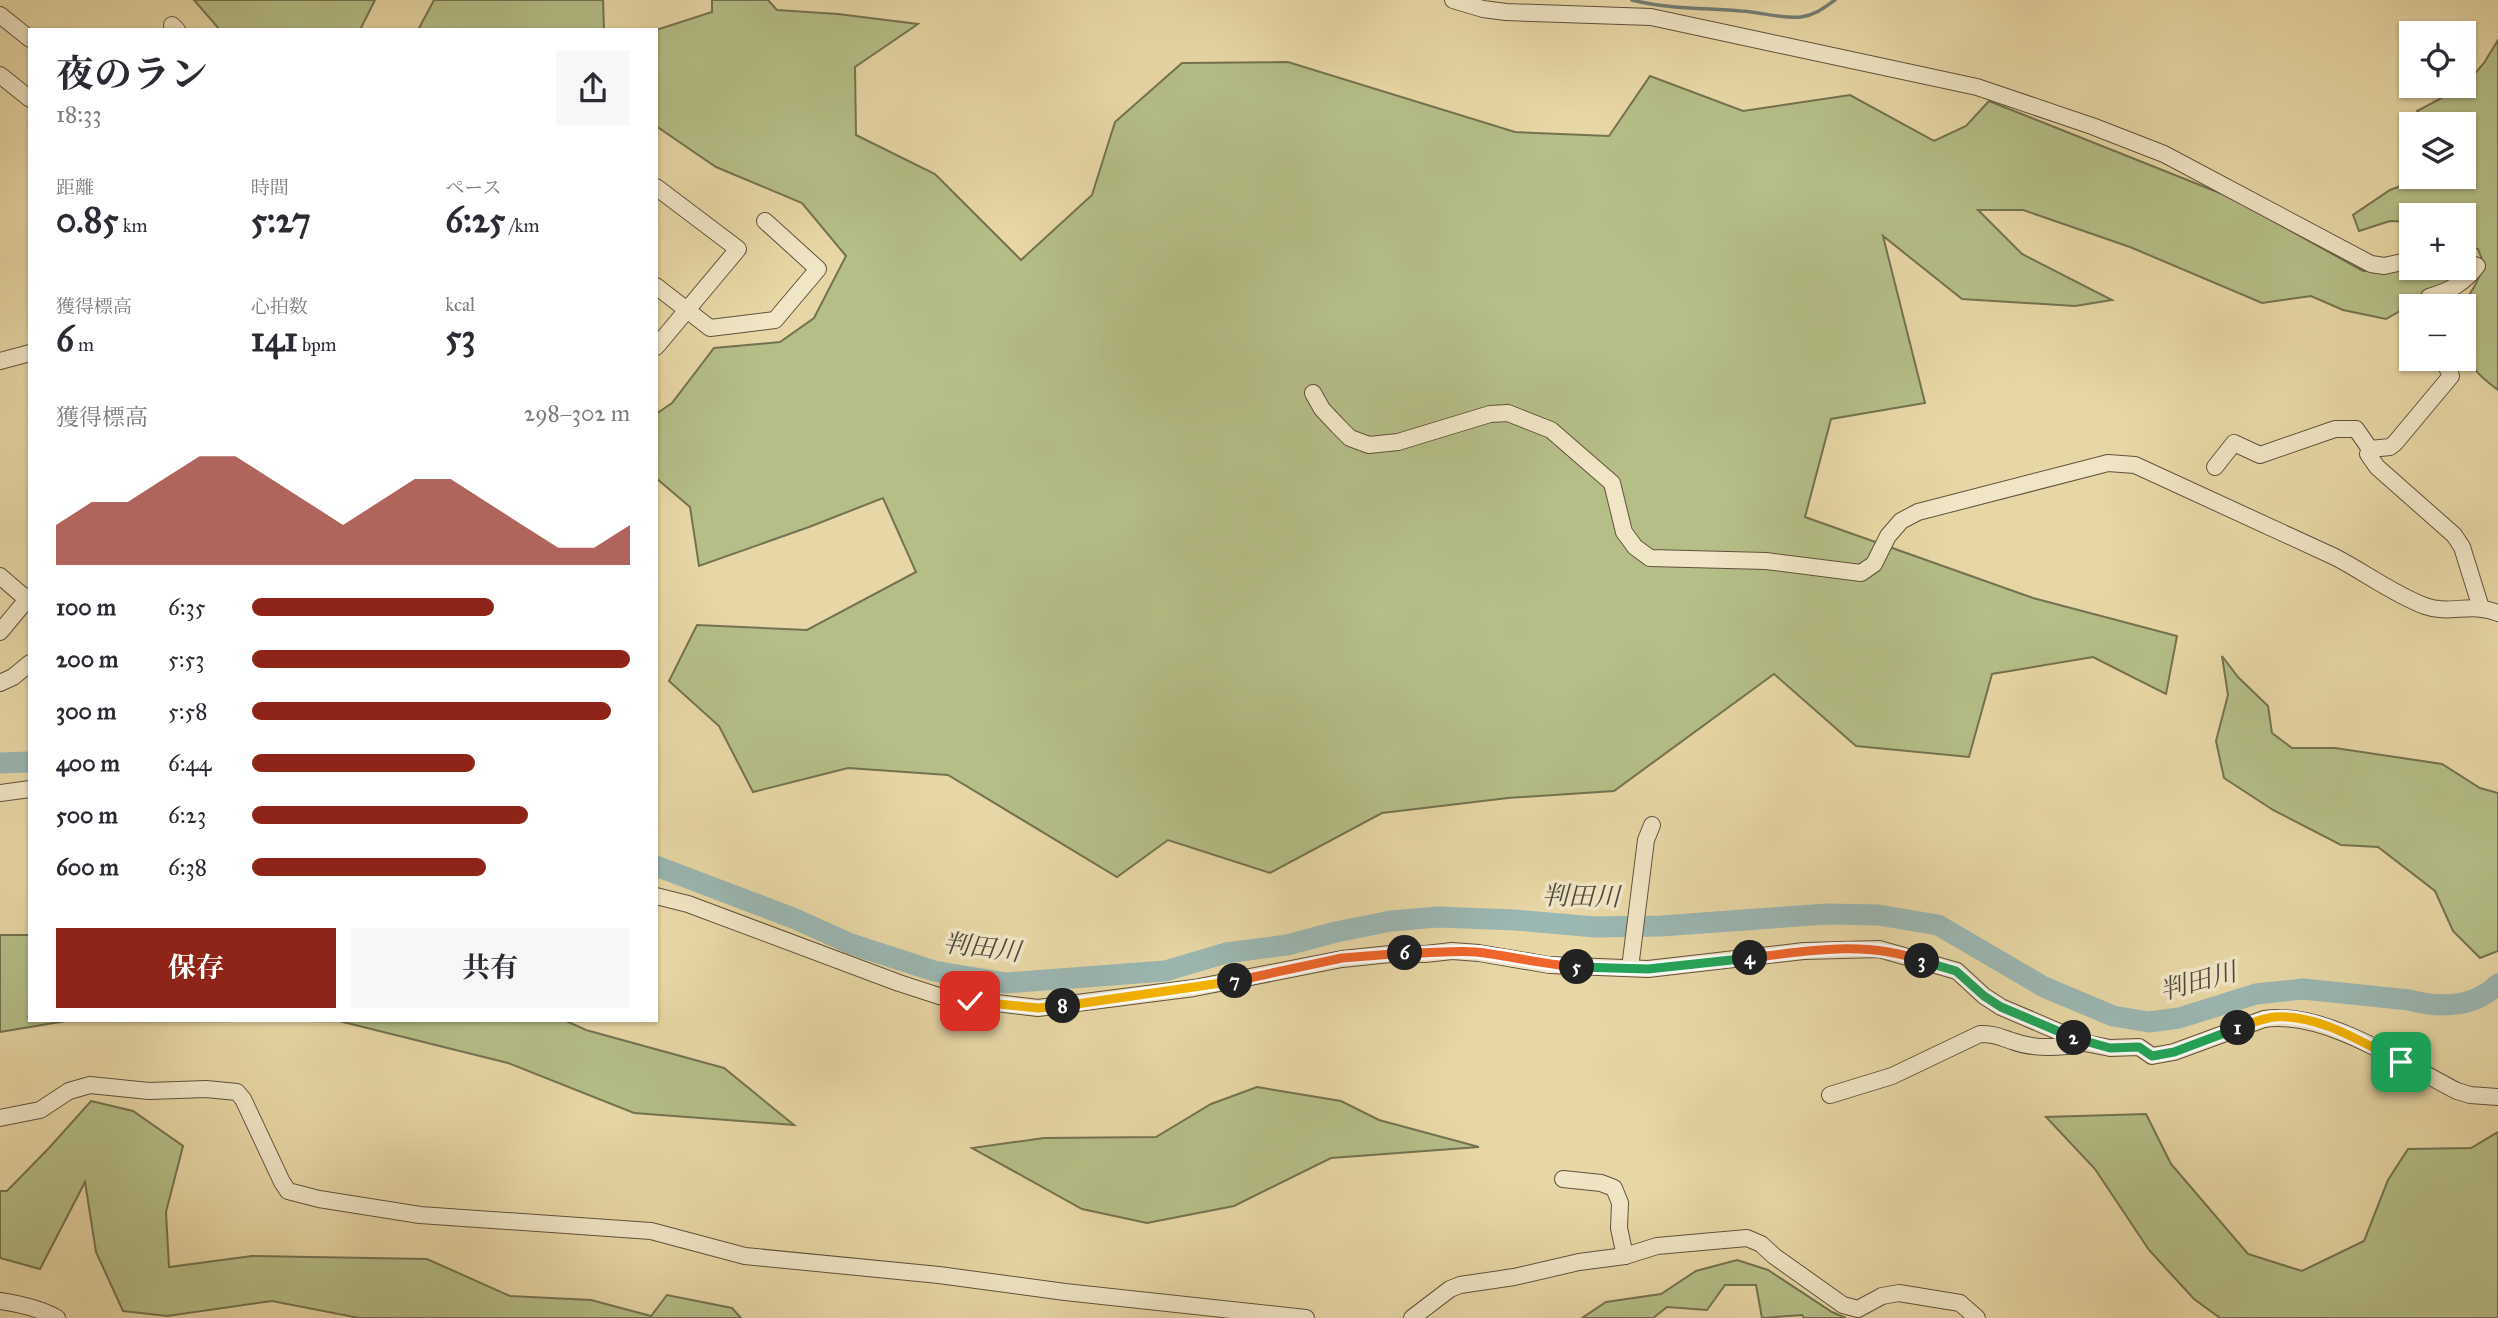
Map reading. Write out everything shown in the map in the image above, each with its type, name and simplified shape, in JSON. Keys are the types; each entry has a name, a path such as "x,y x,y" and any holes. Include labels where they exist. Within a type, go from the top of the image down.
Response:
{"street":[{"path":"1453,0 1483,9 1506,12 1651,17 1977,87 2164,154 2371,264 2384,266 2399,263"},
{"path":"0,15 28,37"},
{"path":"0,75 28,97"},
{"path":"658,189 738,249 658,345"},
{"path":"658,288 710,328 775,320 818,269 765,222"},
{"path":"2439,294 2465,280"},
{"path":"0,361 28,354"},
{"path":"2370,449 2390,447 2395,443 2451,376 2449,371"},
{"path":"1313,393 1322,409 1350,438 1368,446 1398,442 1490,414 1508,413 1551,430 1612,482 1624,532 1635,547 1650,558 1766,561 1861,573 1874,564 1888,536 1901,522 1918,512 2108,463 2124,463 2135,465 2338,559 2428,608 2448,610 2471,607 2498,613"},
{"path":"2215,467 2234,443 2260,455 2336,429 2356,429 2370,449"},
{"path":"2370,449 2368,454 2376,467 2454,534 2462,547 2481,608"},
{"path":"0,576 28,598"},
{"path":"0,632 28,600"},
{"path":"0,683 13,677 28,665"},
{"path":"0,793 28,789"},
{"path":"1630,968 1646,840 1652,825"},
{"path":"658,896 688,904 939,996 1038,1008 1194,988 1342,958 1401,953 1452,951 1549,965 1630,968 1675,967 1804,951 1879,949 1956,971 2001,1007 2085,1043 2110,1048 2139,1047 2152,1056 2174,1052 2264,1019 2277,1017 2314,1022 2345,1033 2456,1091 2498,1097"},
{"path":"1830,1095 1892,1076 1980,1034 1996,1034 2034,1046 2063,1047 2085,1043"},
{"path":"0,1118 40,1110 69,1091 90,1085 149,1091 206,1089 237,1092 243,1099 288,1191 319,1199 420,1215 651,1231 745,1256 939,1275 1065,1292 1306,1318"},
{"path":"1563,1179 1601,1182 1614,1188 1620,1203 1619,1228 1625,1256"},
{"path":"1412,1318 1450,1289 1460,1285 1625,1256 1657,1246 1747,1238 1761,1244 1843,1306 1858,1309 1882,1296 1899,1293 1960,1303 1977,1318"},
{"path":"0,1301 21,1304 57,1318"}],"green space":[{"path":"194,0 375,0 361,28 218,28"},
{"path":"434,0 603,0 604,28 419,28"},
{"path":"712,0 768,0 777,10 918,24 855,67 856,135 935,174 1021,260 1092,195 1115,122 1182,63 1288,62 1515,132 1609,136 1650,76 1743,111 1850,95 1934,141 1966,126 1989,101 2230,197 2363,271 2399,267 2399,280 2448,280 2447,284 2430,294 2399,294 2399,312 2386,319 2343,310 2311,296 2262,303 2130,247 2023,210 1978,210 2022,254 2112,300 2075,306 1962,299 1883,236 1925,403 1831,419 1805,517 2033,598 2177,636 2166,694 2093,657 1992,674 1969,757 1856,746 1774,674 1614,791 1508,798 1382,813 1270,873 1168,840 1117,877 948,775 848,768 753,792 719,726 669,681 697,625 807,630 916,572 883,498 699,566 690,507 658,480 658,413 672,403 714,348 780,342 814,318 846,256 802,203 716,167 658,127 658,29 712,12"},
{"path":"2498,40 2498,390 2476,371 2476,294 2469,294 2484,265 2476,248 2476,203 2399,203 2399,221 2390,221 2359,231 2353,215 2399,187 2399,189 2476,189 2476,112 2417,111 2441,98 2476,98 2476,72"},
{"path":"2222,656 2238,677 2268,706 2272,733 2292,748 2335,748 2442,764 2480,788 2498,793 2498,951 2480,958 2453,931 2435,891 2378,847 2341,845 2273,810 2224,778 2216,741 2228,695"},
{"path":"0,935 28,935 28,1022 60,1022 0,1032"},
{"path":"343,1022 568,1022 586,1030 724,1068 794,1125 634,1113 508,1063"},
{"path":"1257,1087 1341,1101 1379,1120 1479,1147 1331,1158 1234,1206 1147,1223 1082,1209 972,1148 1044,1138 1156,1137 1211,1104"},
{"path":"91,1101 133,1111 183,1146 166,1212 169,1267 252,1256 427,1259 510,1296 591,1300 651,1316 667,1295 732,1308 741,1318 359,1318 272,1301 167,1316 123,1311 96,1252 85,1182 40,1269 0,1258 0,1191 7,1191"},
{"path":"2146,1114 2171,1164 2248,1254 2302,1271 2364,1241 2388,1180 2408,1149 2471,1148 2498,1132 2498,1318 2220,1318 2194,1299 2149,1250 2095,1169 2046,1117"},
{"path":"1737,1260 1768,1270 1832,1312 1846,1318 1804,1318 1802,1315 1762,1318 1756,1285 1725,1285 1707,1310 1667,1307 1653,1318 1582,1318 1606,1302 1661,1294 1696,1271"}],"waterway":[{"path":"1632,0 1672,7 1794,17 1815,13 1835,0"},
{"name":"判田川","path":"0,763 28,762"},
{"name":"判田川","path":"658,867 793,918 851,944 934,971 1006,983 1165,971 1226,953 1287,945 1391,921 1438,917 1595,927 1661,926 1827,914 1878,915 1938,925 2044,987 2113,1016 2149,1022 2179,1018 2256,994 2303,989 2444,1005 2478,998 2498,984"}],"route":[{"path":"970,1001 1038,1008 1062,1006 1232,982 1342,958 1401,953 1452,951 1549,965 1648,969 1804,951 1879,949 1956,971 2001,1007 2085,1043 2110,1048 2139,1047 2152,1056 2174,1052 2264,1019 2277,1017 2314,1022 2345,1033 2401,1062"}]}
